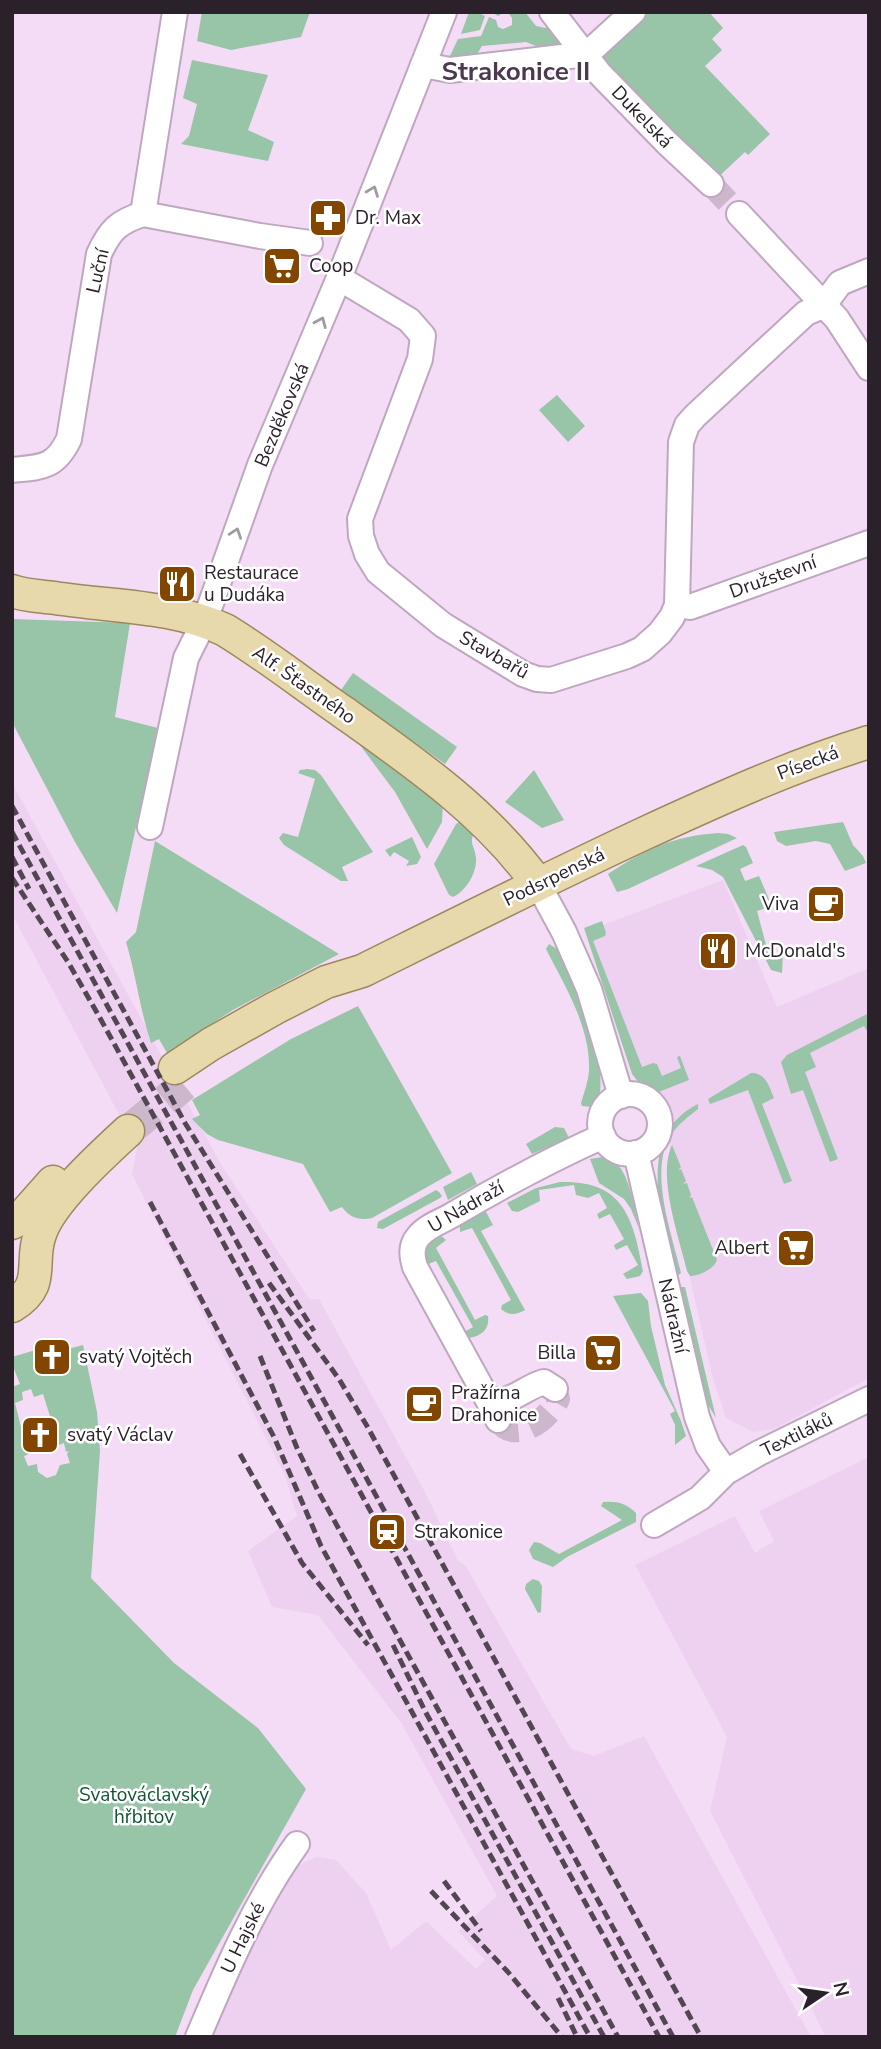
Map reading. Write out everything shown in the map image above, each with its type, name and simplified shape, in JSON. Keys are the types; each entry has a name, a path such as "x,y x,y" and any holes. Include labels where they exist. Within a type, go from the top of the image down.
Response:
{"main road":[{"name":"Alf. Šťastného","path":"14,591 78,602 165,611 205,620 241,640 440,782 486,823 538,884"},
{"name":"Písecká","path":"748,787 801,765 869,742"},
{"name":"Podsrpenská","path":"180,1077 211,1044 275,1008 326,982 362,971 538,884 748,787"},
{"path":"12,1306 30,1292 37,1268 39,1234 50,1215 123,1122 104,1124 12,1225 26,1237 36,1256"}],"street":[{"path":"175,12 142,214 310,243"},
{"name":"Bezděkovská","path":"150,827 186,658 205,620 261,465 339,278 444,12"},
{"name":"Dukelská","path":"552,12 599,73 711,184"},
{"path":"423,65 450,70 587,54 633,12"},
{"name":"Luční","path":"12,470 40,467 53,462 69,439 99,254 113,230 124,220 142,214"},
{"path":"739,214 837,319 869,368"},
{"path":"677,605 681,442 684,432 695,416 806,313 823,306 839,283 869,271"},
{"name":"Stavbařů","path":"339,278 409,320 423,337 420,359 360,519 361,536 367,554 378,572 443,625 523,674 546,680 642,649 660,633 677,605"},
{"name":"Družstevní","path":"677,605 690,607 869,542"},
{"path":"538,884 564,932 589,989 621,1096"},
{"path":"621,1096 643,1098 652,1104 658,1116 659,1128 654,1141 649,1147 636,1153 618,1151 609,1145 600,1125 604,1111 611,1101 621,1096"},
{"name":"U Nádraží","path":"498,1420 413,1260 413,1249 419,1235 542,1164 603,1136"},
{"name":"Nádražní","path":"636,1153 697,1417 708,1446 726,1472"},
{"path":"486,1398 498,1402 508,1400 544,1382 555,1389"},
{"name":"Textiláků","path":"726,1472 869,1399"},
{"path":"654,1525 700,1498 726,1472"},
{"name":"U Hajské","path":"198,2037 273,1877 297,1844"}],"shaded area":[{"path":"12,783 222,1166 310,1300 319,1299 426,1494 458,1561 465,1565 571,1749 594,1756 644,1736 811,2037 206,2037 259,1926 299,1865 317,1857 336,1860 366,1893 391,1950 426,1921 476,1969 485,1960 458,1931 497,1896 402,1724 318,1615 272,1607 248,1551 297,1516 285,1476 132,1174 137,1148 12,914"},
{"path":"723,880 777,1007 869,968 869,1378 774,1429 753,1432 726,1418 713,1379 667,1170 671,1136 658,1089 641,1084 587,931"},
{"path":"869,1457 869,2037 826,2037 710,1811 727,1737 635,1565 735,1516 755,1553 774,1541 759,1511"}],"green space":[{"path":"202,12 310,12 301,37 231,50 197,41"},
{"path":"469,12 485,16 480,30 461,34"},
{"path":"491,12 525,12 536,26 556,30 564,44 545,54 526,42 482,46 474,59 449,58 458,39 481,36 489,17 496,20 498,27 503,29 512,25 509,14 498,16"},
{"path":"648,12 709,12 723,28 712,39 722,50 705,66 770,134 748,155 745,152 713,182 601,60"},
{"path":"192,60 268,75 248,130 274,142 268,161 181,144 189,136 197,104 183,98"},
{"path":"557,395 585,426 568,442 539,410"},
{"path":"12,619 130,623 115,717 158,728 117,913 75,842 12,722"},
{"path":"353,673 457,747 445,764 341,690"},
{"path":"351,733 443,803 442,822 427,849 395,792"},
{"path":"307,769 315,770 321,775 373,852 342,867 348,881 341,881 284,845 279,838 283,833 298,837 315,779 298,773"},
{"path":"534,770 564,820 542,828 505,802"},
{"path":"462,820 475,831 472,842 476,864 466,886 453,897 449,895 434,864 456,824"},
{"path":"843,822 853,845 866,863 845,871 830,844 816,841 786,846 777,841 774,832"},
{"path":"718,833 737,838 628,889 617,892 608,874 660,845 687,837"},
{"path":"412,837 421,857 417,864 406,866 409,861 394,852 390,857 385,850"},
{"path":"155,841 339,954 233,1010 167,1053 159,1039 151,1043 126,942 136,932"},
{"path":"743,845 753,863 740,869 745,881 759,876 772,906 757,911 769,956 783,952 782,973 771,970 723,877 712,870 696,866"},
{"path":"602,921 605,936 593,941 642,1067 657,1064 662,1076 681,1068 677,1057 680,1056 689,1080 656,1093 643,1088 632,1074 584,928"},
{"path":"549,944 557,949 565,965 595,1046 600,1086 598,1104 593,1107 582,1106 581,1103 589,1071 586,1039 575,1008 546,949"},
{"path":"358,1006 452,1173 372,1218 363,1219 351,1216 342,1207 330,1212 303,1164 218,1140 207,1134 192,1119 200,1115 192,1100 291,1039"},
{"path":"869,1013 869,1034 864,1026 810,1053 816,1067 805,1072 838,1159 830,1162 803,1090 791,1094 781,1062 787,1055"},
{"path":"751,1073 764,1078 774,1098 762,1104 792,1181 784,1184 748,1090 710,1104 708,1099"},
{"path":"698,1104 698,1109 671,1135 664,1150 664,1203 681,1273 676,1277 660,1207 659,1159 665,1137 678,1119"},
{"path":"555,1127 564,1128 569,1138 532,1154 526,1144"},
{"path":"672,1145 681,1167 678,1170 681,1169 686,1181 683,1184 687,1183 691,1195 689,1198 692,1197 717,1260 710,1269 694,1276 690,1276 687,1271 668,1190 668,1158"},
{"path":"590,1159 611,1159 624,1174 640,1231 624,1199 599,1183"},
{"path":"471,1172 477,1184 448,1200 443,1187"},
{"path":"560,1182 598,1187 611,1195 621,1206 635,1234 643,1271 640,1276 627,1279 623,1274 638,1265 627,1245 616,1250 614,1245 624,1239 610,1214 599,1219 597,1214 607,1208 599,1193 588,1198 576,1195 574,1185 539,1190 540,1201 518,1212 512,1211 507,1203 536,1188"},
{"path":"436,1190 442,1196 440,1198 383,1229 377,1228 378,1222"},
{"path":"484,1208 493,1225 481,1231 525,1310 519,1313 510,1314 501,1309 502,1305 511,1300 472,1228 460,1232 460,1223"},
{"path":"440,1235 446,1240 436,1248 475,1320 488,1316 486,1328 477,1336 468,1338 464,1332 473,1327 436,1261 426,1265 422,1259 425,1242"},
{"path":"679,1287 685,1287 716,1418 704,1398"},
{"path":"641,1293 648,1301 665,1385 686,1436 675,1445 675,1425 670,1414 675,1411 613,1296"},
{"name":"Svatováclavský hřbitov","path":"59,1343 64,1350 83,1345 97,1412 100,1451 91,1578 174,1663 258,1728 306,1789 193,1990 175,2037 12,2037 12,1387 20,1384 12,1357","holes":["31,1389 34,1397 43,1394 59,1445 64,1443 66,1452 69,1451 67,1454 70,1463 60,1465 56,1475 47,1478 38,1472 37,1464 28,1466 24,1456 29,1454 29,1450 15,1403 23,1400 22,1392"]},
{"path":"603,1502 617,1502 629,1507 636,1513 636,1522 567,1557 553,1567 533,1559 529,1550 534,1542 559,1554 622,1520 601,1506"},
{"path":"533,1579 539,1581 542,1586 541,1612 538,1613 525,1589 526,1584"}],"tunnel":[{"path":"711,184 739,214"},
{"path":"128,1131 184,1085"},
{"path":"498,1420 513,1430 531,1426 554,1407 558,1399 555,1389"}],"railway":[{"path":"12,806 185,1123 314,1331"},
{"path":"12,832 673,2037"},
{"path":"12,857 29,889"},
{"path":"12,878 68,962 100,1018 659,2037"},
{"path":"150,1202 275,1439 321,1546 590,2037"},
{"path":"269,1283 339,1379 367,1426 701,2037"},
{"path":"260,1356 297,1448 318,1491 618,2037"},
{"path":"240,1454 302,1563 368,1645"},
{"path":"393,1645 425,1711 604,2037"},
{"path":"444,1881 481,1931"},
{"path":"431,1891 508,1972 562,2037"},
{"path":"558,1998 577,2037"}],"place":[{"name":"Dr. Max","path":"328,218"},
{"name":"Coop","path":"282,266"},
{"name":"Restaurace u Dudáka","path":"177,584"},
{"name":"Viva","path":"826,904"},
{"name":"McDonald's","path":"718,951"},
{"name":"Albert","path":"796,1248"},
{"name":"Billa","path":"603,1353"},
{"name":"svatý Vojtěch","path":"52,1357"},
{"name":"Pražírna Drahonice","path":"424,1404"},
{"name":"svatý Václav","path":"40,1435"},
{"name":"Strakonice","path":"387,1532"}],"district":[{"name":"Strakonice II","path":"516,71"}]}
